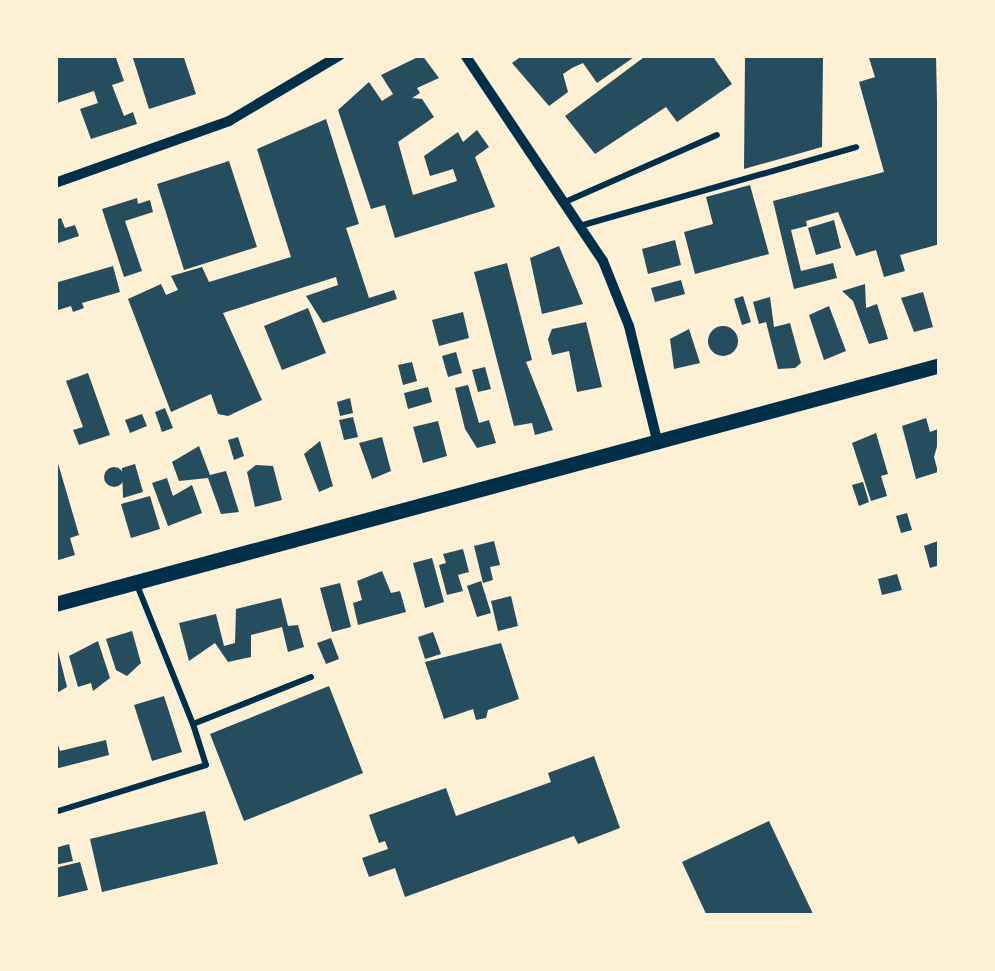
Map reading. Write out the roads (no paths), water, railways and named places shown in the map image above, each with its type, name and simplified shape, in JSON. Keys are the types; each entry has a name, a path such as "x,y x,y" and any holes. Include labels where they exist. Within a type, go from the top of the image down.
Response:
{"street":[{"path":"55,182 229,121 340,55"},
{"path":"465,55 582,225 629,326 658,444"},
{"path":"55,604 940,366"}],"lane":[{"path":"565,202 718,135"},
{"path":"582,225 856,147"},
{"path":"55,812 206,765 136,584"},
{"path":"192,724 311,677"}]}
